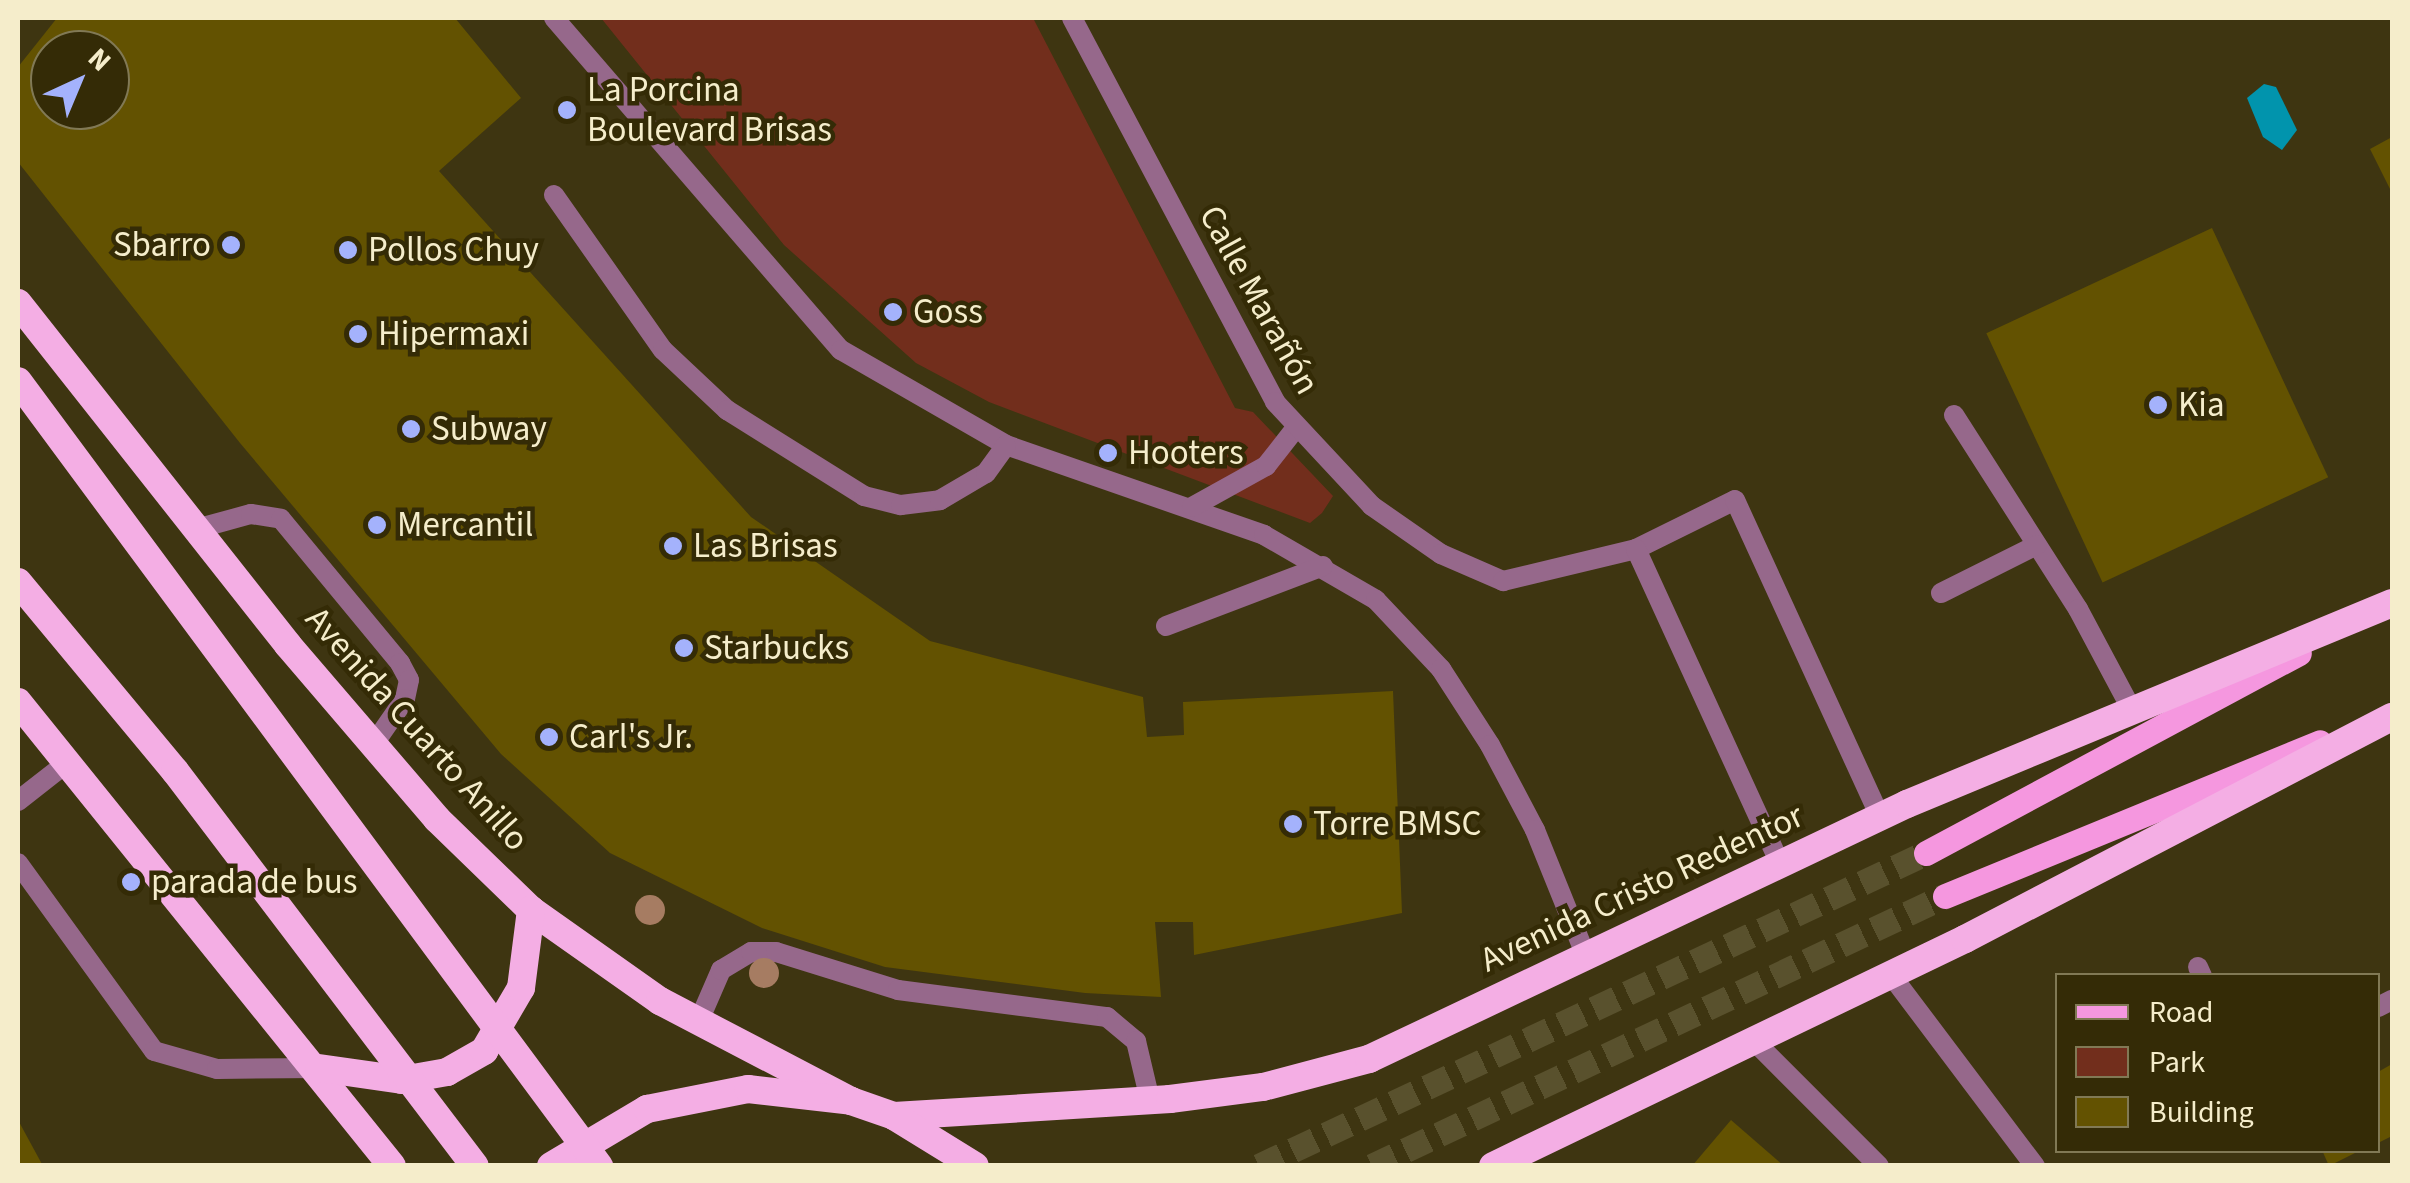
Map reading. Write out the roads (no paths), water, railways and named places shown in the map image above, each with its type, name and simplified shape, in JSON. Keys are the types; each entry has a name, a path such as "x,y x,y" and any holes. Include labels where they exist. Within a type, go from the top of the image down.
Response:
{"highway":[{"name":"Avenida Cuarto Anillo","path":"18,303 196,529 374,744 532,910 698,1023 851,1101"},
{"path":"18,382 599,1166"},
{"path":"18,582 175,771 475,1166"},
{"name":"Avenida Cristo Redentor","path":"894,1116 1150,1100 1263,1086 1369,1059 1880,816 2392,603"},
{"path":"18,702 318,1068 392,1166"},
{"path":"1493,1166 1892,974 2392,715"},
{"path":"318,1068 425,1078 484,1052 521,988 532,910"},
{"path":"551,1166 647,1109 748,1089 851,1101 894,1116 975,1166"}],"main road":[{"name":"Avenida Cristo Redentor","path":"1926,853 2392,603"},
{"path":"1945,896 2392,715"}],"street":[{"path":"554,18 841,350 1006,445 1192,507 1324,566 1376,600 1440,669 1535,830 1586,956"},
{"name":"Calle Marañón","path":"1072,18 1295,428 1372,506 1441,554 1503,581 1636,549 1735,500 1880,816"},
{"path":"554,195 663,350 727,410 864,496 902,505 940,500 986,472 1006,445"},
{"path":"1954,415 2037,545 2132,710"},
{"path":"1192,507 1266,466 1295,428"},
{"path":"196,529 251,514 281,519 388,648 410,680 374,744"},
{"path":"1941,593 2037,545"},
{"path":"1636,549 1780,864"},
{"path":"1166,626 1324,566"},
{"path":"18,802 68,762"},
{"path":"18,863 154,1051 217,1068 318,1068"},
{"path":"698,1023 721,970 751,952 776,952 898,990 1107,1017 1136,1041 1150,1100"},
{"path":"1892,974 2035,1166"},
{"path":"1754,1040 1879,1166"}],"water":[{"path":"2264,84 2276,87 2297,130 2282,150 2263,137 2247,98"}],"tunnel":[{"path":"1259,1166 1926,853"},
{"path":"1372,1166 1945,896"}],"place":[{"name":"La Porcina Boulevard Brisas","path":"567,110"},
{"name":"Sbarro","path":"231,245"},
{"name":"Pollos Chuy","path":"348,250"},
{"name":"Goss","path":"893,312"},
{"name":"Hipermaxi","path":"358,334"},
{"name":"Kia","path":"2158,405"},
{"name":"Subway","path":"411,429"},
{"name":"Hooters","path":"1108,453"},
{"name":"Mercantil","path":"377,525"},
{"name":"Las Brisas","path":"673,546"},
{"name":"Starbucks","path":"684,648"},
{"name":"Carl's Jr.","path":"549,737"},
{"name":"Torre BMSC","path":"1293,824"},
{"name":"parada de bus","path":"131,882"}]}
